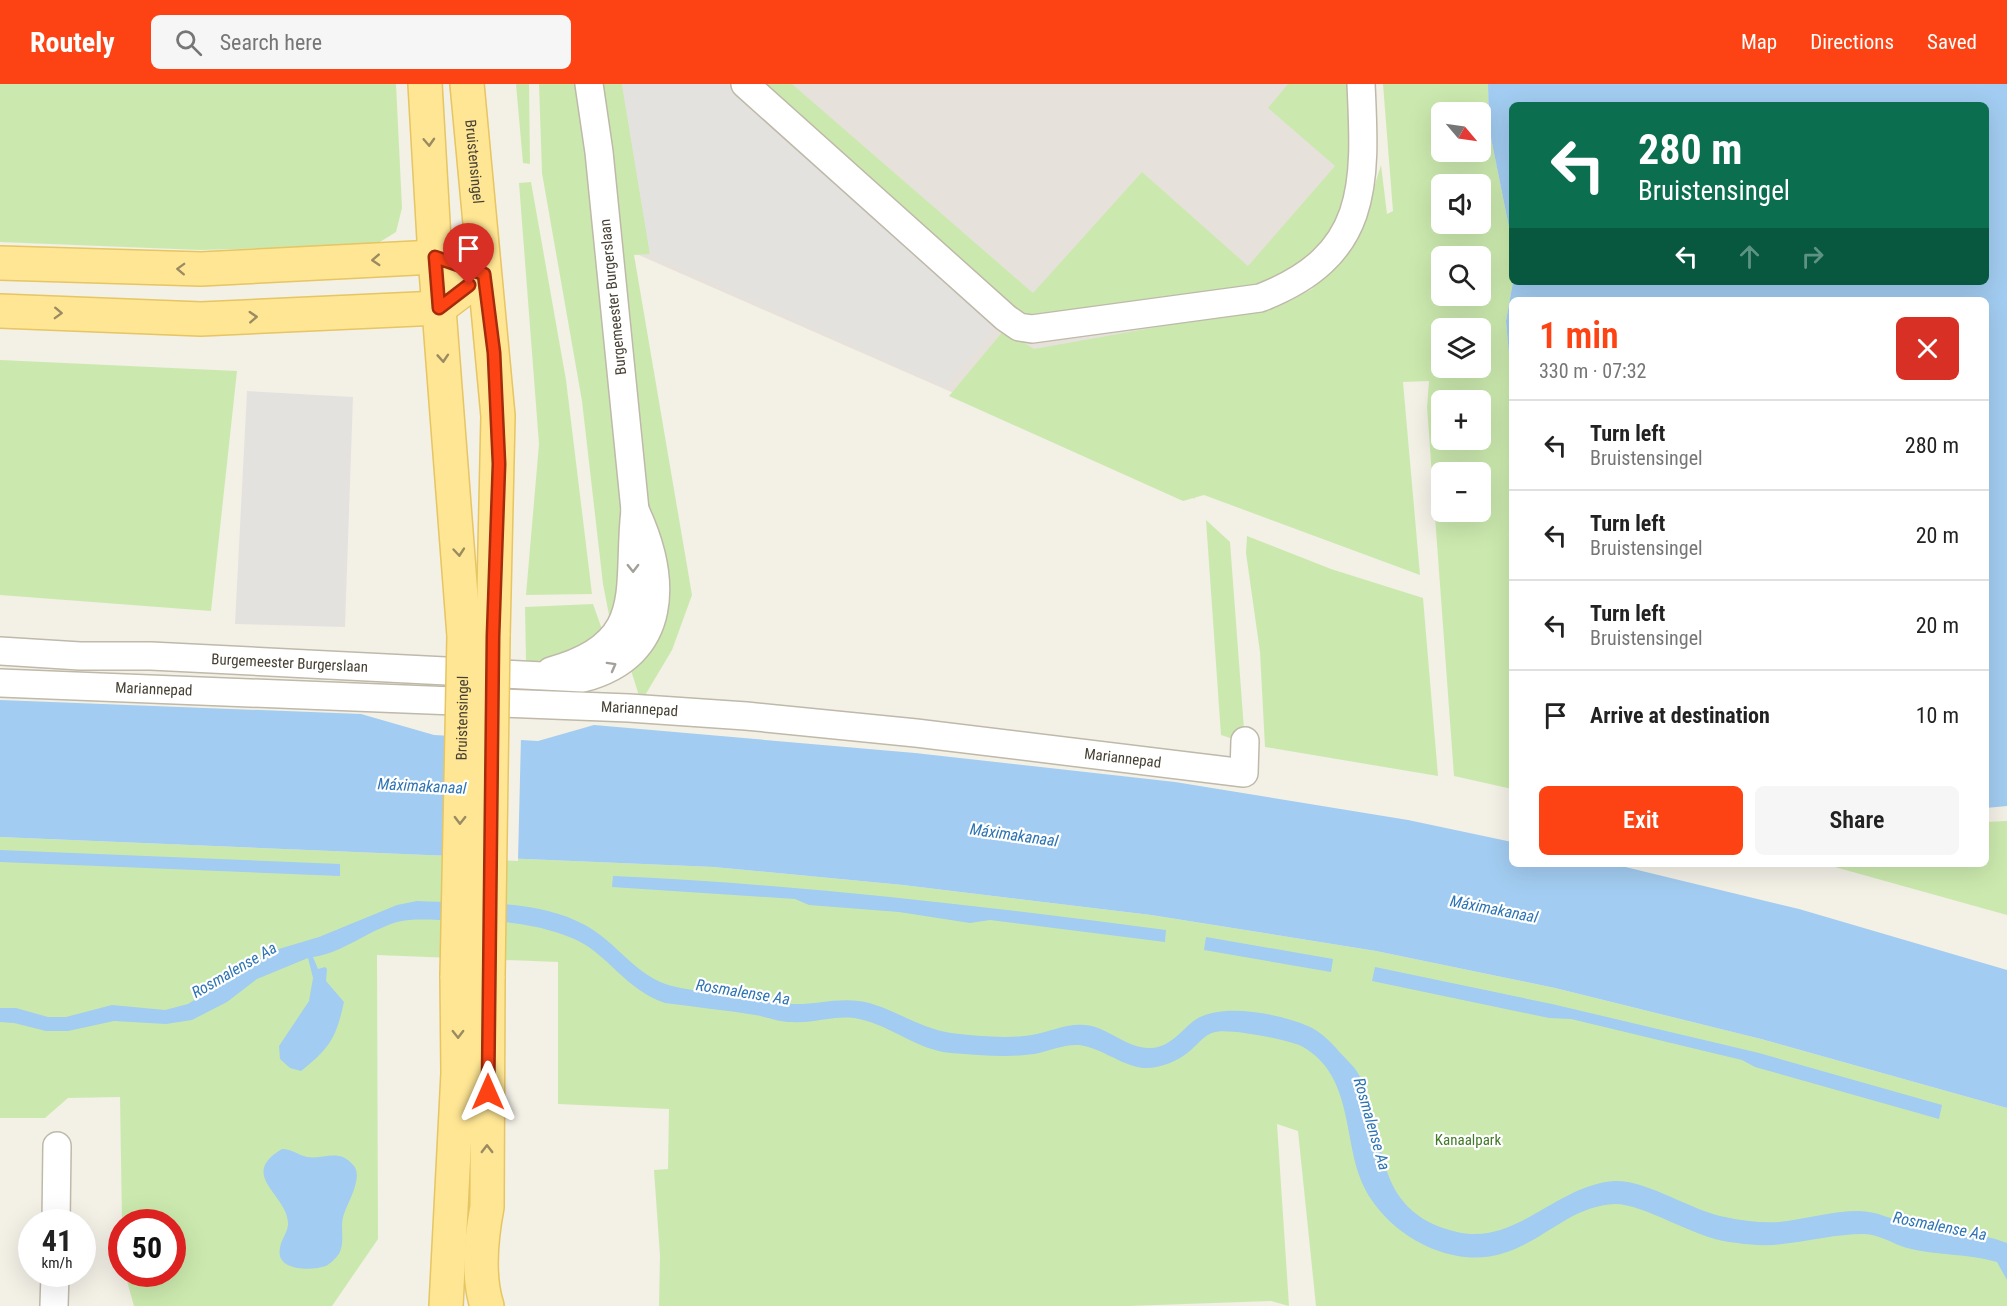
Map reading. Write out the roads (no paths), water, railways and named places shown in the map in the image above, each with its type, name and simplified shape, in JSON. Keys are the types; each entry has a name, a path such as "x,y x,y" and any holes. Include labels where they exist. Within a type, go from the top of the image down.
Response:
{"main road":[{"name":"Bruistensingel","path":"425,84 439,308 478,636"},
{"name":"Bruistensingel","path":"468,84 498,416 478,636 472,976 487,1207 493,1238 496,1299"},
{"path":"0,263 201,269 435,257 484,274"},
{"path":"0,311 201,319 439,308 484,274"},
{"name":"Bruistensingel","path":"446,1306 458,1073 472,976"},
{"name":"Bruistensingel","path":"432,1306 440,1216 452,1203"},
{"name":"Bruistensingel","path":"452,1203 460,1217 459,1306"}],"street":[{"name":"Burgemeester Burgerslaan","path":"151,656 535,675 572,679 594,675 621,661 641,640 653,615 657,587 652,553 635,510 599,152 589,84"},
{"path":"745,84 1006,318 1019,327 1032,329 1260,298 1290,287 1307,276 1326,258 1346,232 1356,209 1362,184 1364,143 1361,84"},
{"path":"0,635 82,641 151,656"},
{"path":"0,651 80,657 151,656"},
{"name":"Mariannepad","path":"0,683 629,708 746,716 916,733 1244,773 1245,741"},
{"path":"56,1209 57,1146"},
{"path":"54,1306 55,1287"}],"water":[{"path":"1488,84 2007,84 2007,806 1989,808 1989,297 1510,297 1512,285 1989,285 1989,102 1509,102 1509,227 1491,138 1491,102 1488,102"},
{"path":"1509,304 1509,354 1506,321"},
{"name":"Máximakanaal","path":"0,700 361,714 434,735 538,741 594,725 915,753 1175,782 1408,820 1509,841 1509,867 1625,867 1799,909 2007,970 2007,1108 1761,1039 1555,988 1376,951 1151,915 903,885 714,867 0,837"},
{"path":"0,850 340,864 340,876 0,862"},
{"path":"613,876 821,890 1028,913 1166,930 1165,942 990,920 970,923 899,912 809,905 795,899 612,887"},
{"name":"Rosmalense Aa","path":"417,901 503,904 546,910 585,925 607,940 648,975 672,986 743,995 790,1004 859,1001 951,1033 1012,1037 1032,1035 1071,1025 1085,1025 1102,1030 1125,1042 1151,1048 1170,1042 1195,1020 1206,1015 1235,1011 1282,1017 1320,1033 1357,1071 1368,1098 1386,1168 1395,1189 1408,1207 1428,1222 1457,1232 1478,1234 1499,1230 1518,1223 1575,1192 1615,1181 1628,1182 1655,1190 1712,1214 1738,1220 1779,1222 1838,1212 1865,1211 1910,1225 1995,1239 2007,1243 2007,1280 1997,1262 1975,1257 1918,1251 1870,1234 1843,1235 1776,1245 1742,1244 1715,1239 1640,1209 1615,1204 1594,1207 1575,1215 1521,1246 1501,1254 1478,1257 1453,1255 1423,1245 1409,1236 1396,1227 1374,1203 1359,1175 1337,1088 1329,1072 1318,1058 1296,1044 1246,1033 1215,1032 1205,1037 1181,1058 1162,1066 1149,1068 1135,1066 1095,1049 1079,1045 1024,1055 993,1056 951,1053 916,1043 883,1027 859,1019 787,1022 744,1013 665,1003 639,989 596,952 572,938 541,928 495,921 397,922 335,951 313,957 318,969 325,967 327,969 326,981 344,1002 335,1034 319,1056 301,1071 290,1068 280,1059 279,1046 309,1001 313,978 308,958 257,979 227,1002 192,1020 166,1024 114,1021 68,1031 46,1031 0,1022 0,1008 16,1008 48,1017 66,1017 112,1005 165,1010 188,1004 272,951 319,937 397,905"},
{"path":"1206,937 1333,959 1331,972 1204,950"},
{"path":"1375,967 1552,1004 1759,1053 1942,1105 1939,1119 1755,1067 1742,1060 1571,1019 1549,1018 1372,981"},
{"path":"282,1149 307,1157 343,1157 354,1166 356,1171 356,1183 342,1224 341,1249 339,1254 326,1266 312,1269 296,1268 288,1265 280,1256 288,1222 280,1202 264,1176 264,1167 270,1158"}],"park label":[{"name":"Kanaalpark","path":"1468,1140"}]}
